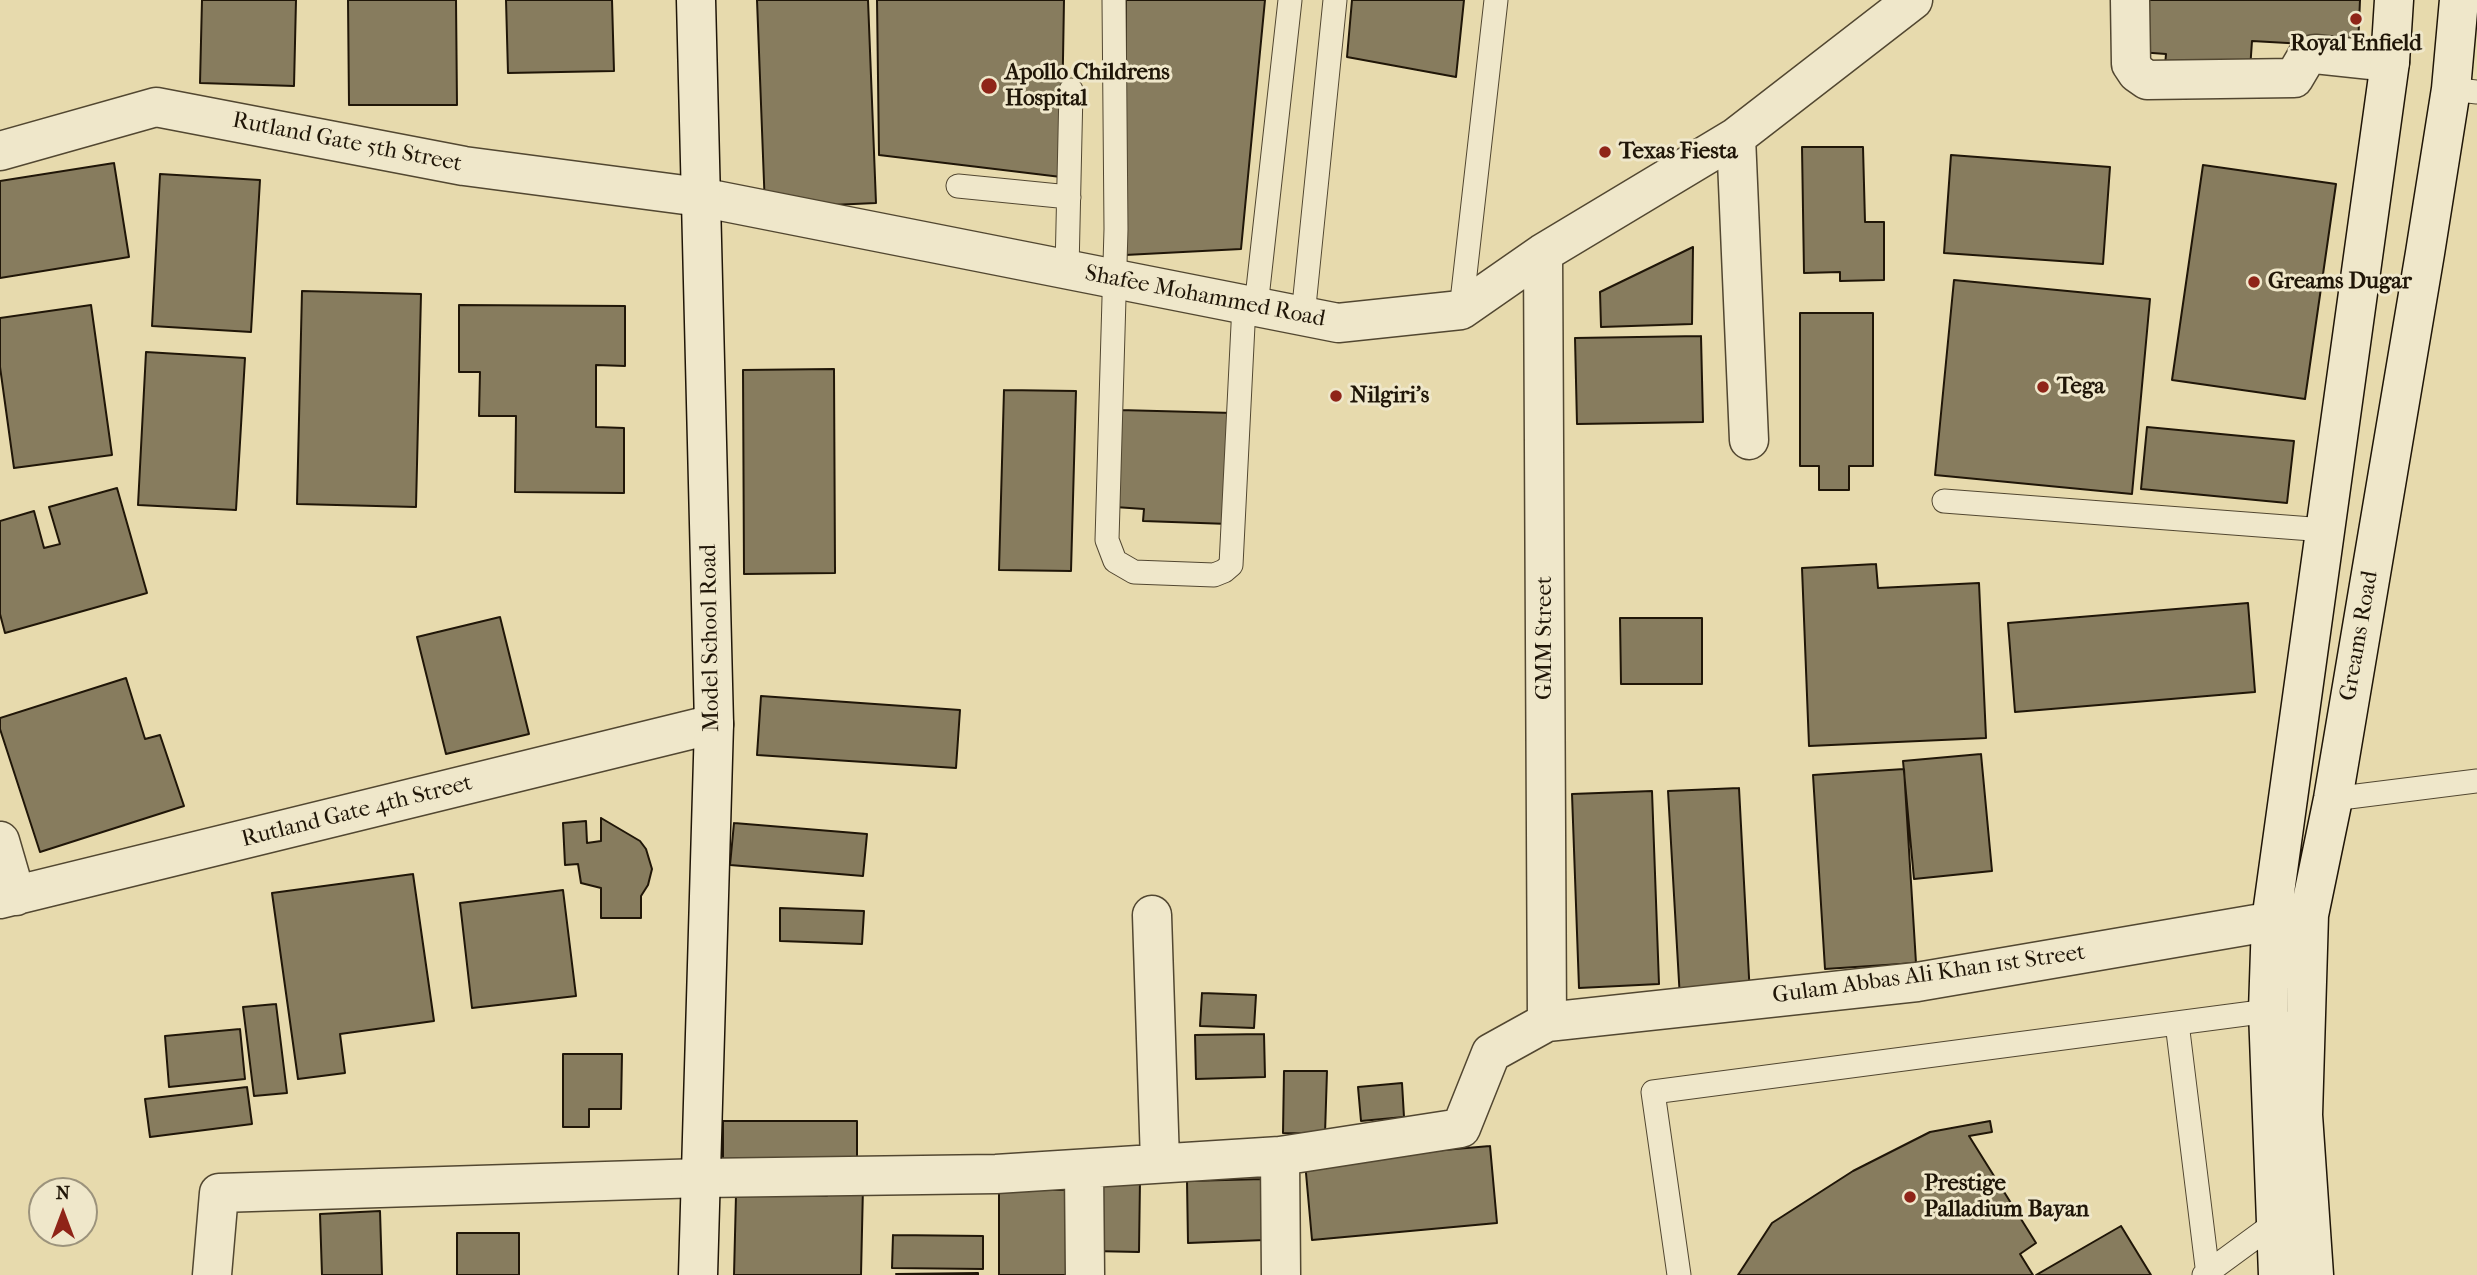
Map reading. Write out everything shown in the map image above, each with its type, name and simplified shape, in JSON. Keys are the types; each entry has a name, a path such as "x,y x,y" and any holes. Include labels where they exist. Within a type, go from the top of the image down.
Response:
{"street":[{"name":"Model School Road","path":"696,0 714,724 698,1275"},
{"name":"Shafee Mohammed Road","path":"699,197 1338,323 1461,310 1543,253 1736,137 1913,0"},
{"path":"2130,0 2131,64 2137,73 2147,80 2294,78 2307,56 2315,54 2389,62"},
{"name":"Greams Road","path":"2278,1275 2268,1011 2271,921 2389,62 2394,0"},
{"name":"Greams Road","path":"2314,1275 2303,1115 2309,915 2333,799 2464,91 2459,0"},
{"name":"Rutland Gate 5th Street","path":"0,151 156,107 464,166 699,197"},
{"path":"1736,137 1749,440"},
{"name":"GMM Street","path":"1543,253 1547,1022"},
{"name":"Rutland Gate 4th Street","path":"8,898 714,724"},
{"path":"0,841 8,898"},
{"path":"1152,915 1160,1163"},
{"name":"Gulam Abbas Ali Khan 1st Street","path":"1547,1022 1917,982 2309,915"},
{"path":"212,1275 219,1193 702,1178 996,1174 1084,1170 1280,1156 1461,1128 1491,1053 1547,1022"},
{"path":"1280,1156 1281,1275"},
{"path":"1084,1170 1085,1275"}],"lane":[{"path":"1114,0 1115,279 1107,540 1115,561 1134,572 1214,575 1231,565 1250,306 1290,0"},
{"path":"1303,316 1335,0"},
{"path":"1461,310 1496,0"},
{"path":"1067,270 1071,90"},
{"path":"958,186 1069,197"},
{"path":"1944,501 2325,530"},
{"path":"2333,799 2477,780"},
{"path":"1679,1275 1653,1092 2268,1011"},
{"path":"2177,1023 2206,1274 2275,1223"}],"building":[{"path":"202,0 296,0 294,86 200,83"},
{"path":"348,0 456,0 457,105 349,105"},
{"path":"506,0 612,0 614,71 508,73"},
{"path":"757,0 868,0 876,203 765,208"},
{"path":"877,0 1064,0 1061,177 879,155"},
{"path":"1126,0 1265,0 1241,249 1125,255"},
{"path":"1352,0 1464,0 1456,77 1347,57"},
{"path":"2142,0 2360,0 2358,47 2252,41 2250,70 2165,66 2166,54 2139,52"},
{"path":"1802,147 1863,147 1865,222 1884,222 1884,280 1840,281 1840,272 1804,273"},
{"path":"1951,155 2110,167 2103,264 1944,253"},
{"path":"114,163 129,257 0,278 0,181"},
{"name":"Greams Dugar","path":"2203,165 2336,184 2305,399 2172,380"},
{"path":"160,174 260,180 251,332 152,326"},
{"path":"1693,247 1692,324 1601,327 1600,292"},
{"name":"Tega","path":"1954,280 2150,299 2132,494 1935,475"},
{"path":"302,291 421,294 416,507 297,504"},
{"path":"91,305 112,455 14,468 0,367 0,318"},
{"path":"459,305 625,306 625,366 596,365 596,427 624,428 624,493 515,492 516,416 479,416 480,372 459,372"},
{"path":"1800,313 1873,313 1873,466 1849,466 1849,490 1819,490 1819,466 1800,466"},
{"path":"1701,336 1703,422 1577,424 1575,338"},
{"path":"146,352 245,358 236,510 138,505"},
{"path":"834,369 835,573 744,574 743,370"},
{"path":"1004,390 1076,391 1071,571 999,570"},
{"path":"1119,410 1233,413 1229,524 1143,521 1144,509 1115,507"},
{"path":"2147,427 2294,441 2287,503 2141,489"},
{"path":"117,488 147,593 5,633 0,614 0,521 34,511 44,548 60,544 49,507"},
{"path":"1876,564 1878,588 1979,583 1986,738 1809,746 1802,568"},
{"path":"2248,603 2255,692 2015,712 2008,623"},
{"path":"500,617 529,734 446,754 417,637"},
{"path":"1620,618 1702,618 1702,684 1621,684"},
{"path":"126,678 145,739 160,735 184,806 40,852 0,729 0,718"},
{"path":"761,696 960,710 956,768 757,755"},
{"path":"1981,754 1992,871 1914,879 1903,761"},
{"path":"1904,769 1916,963 1825,969 1813,775"},
{"path":"1739,788 1750,996 1680,999 1668,791"},
{"path":"1652,791 1659,984 1579,988 1572,794"},
{"path":"601,818 640,841 646,849 652,869 648,885 641,896 641,918 601,918 601,888 581,883 578,864 565,865 563,823 586,821 587,843 601,841"},
{"path":"734,823 867,834 863,876 730,865"},
{"path":"413,874 434,1021 340,1034 345,1073 298,1079 272,893"},
{"path":"563,890 576,996 472,1008 460,903"},
{"path":"780,908 864,911 862,944 780,941"},
{"path":"1202,993 1256,995 1254,1028 1200,1026"},
{"path":"276,1004 287,1093 254,1096 243,1007"},
{"path":"240,1029 245,1079 169,1087 165,1036"},
{"path":"1264,1034 1265,1077 1196,1079 1195,1035"},
{"path":"563,1054 622,1054 621,1109 589,1109 589,1127 563,1127"},
{"path":"1284,1071 1327,1071 1325,1134 1283,1133"},
{"path":"1402,1083 1404,1117 1361,1121 1358,1087"},
{"path":"247,1087 252,1124 150,1137 145,1099"},
{"path":"723,1121 857,1121 857,1163 723,1163"},
{"name":"Prestige Palladium Bayan","path":"1990,1121 1992,1132 1969,1136 2036,1243 2020,1254 2033,1275 1738,1275 1772,1223 1853,1171 1930,1132"},
{"path":"1490,1146 1497,1223 1312,1240 1305,1162"},
{"path":"1263,1179 1265,1240 1188,1243 1187,1181"},
{"path":"1093,1180 1140,1180 1139,1252 1092,1251"},
{"path":"827,1185 863,1186 861,1275 734,1275 736,1195 827,1196"},
{"path":"999,1190 1068,1190 1069,1275 999,1275"},
{"path":"380,1211 382,1275 322,1275 320,1214"},
{"name":"Prestige Palladium Bayan","path":"2121,1226 2151,1275 2036,1275"},
{"path":"457,1233 519,1233 519,1275 457,1275"},
{"path":"893,1235 983,1236 983,1269 892,1268"},
{"path":"978,1273 978,1275 896,1274"}],"place":[{"name":"Royal Enfield","path":"2356,19"},
{"name":"Apollo Childrens Hospital","path":"989,86"},
{"name":"Texas Fiesta","path":"1605,152"},
{"name":"Greams Dugar","path":"2254,282"},
{"name":"Tega","path":"2043,387"},
{"name":"Nilgiri's","path":"1336,396"},
{"name":"Prestige Palladium Bayan","path":"1910,1197"}]}
